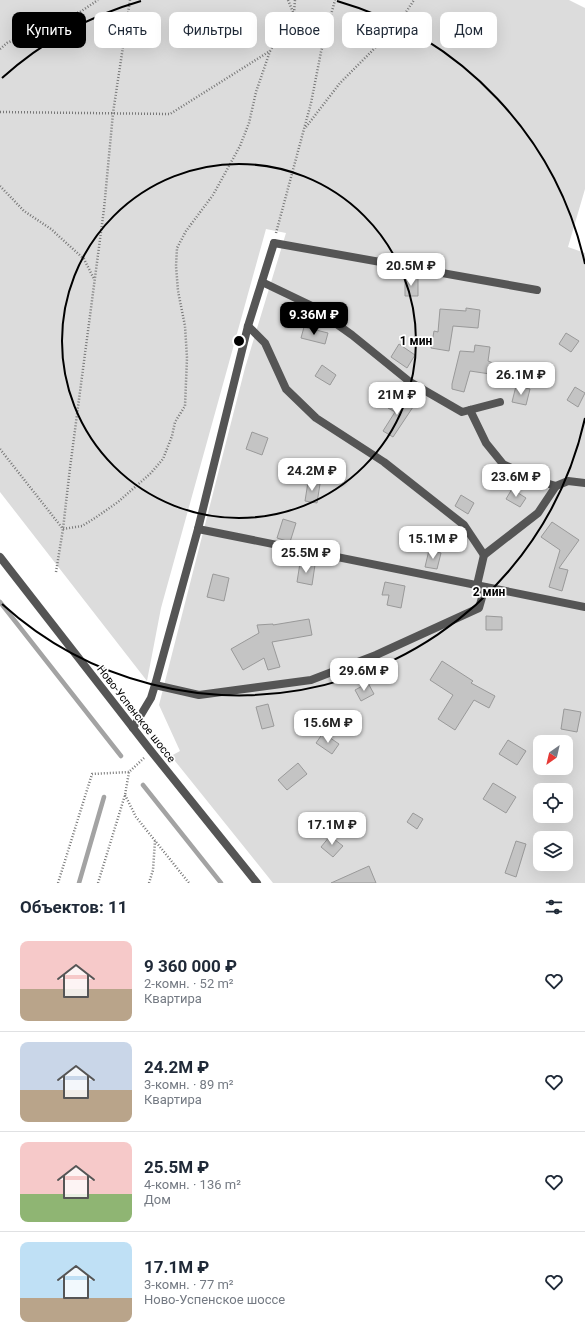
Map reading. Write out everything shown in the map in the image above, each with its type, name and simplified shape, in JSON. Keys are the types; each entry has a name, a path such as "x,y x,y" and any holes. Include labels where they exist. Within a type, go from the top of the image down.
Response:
{"street":[{"path":"133,728 151,698 155,685 198,529 248,326 274,243 537,290"},
{"path":"262,282 310,305 352,335 410,382 462,412 500,402"},
{"path":"155,685 199,695 311,680 376,655 479,608 484,556 464,525 384,462 316,418 286,389 265,342 248,326"},
{"path":"470,410 486,443 503,464 539,481 556,486"},
{"path":"484,556 538,513 556,486 568,481 585,483"},
{"path":"198,529 585,607"},
{"name":"Ново-Успенское шоссе","path":"0,557 151,751 257,883"}],"path":[{"path":"0,49 38,24 55,22 80,12 98,0"},
{"path":"56,572 63,529 104,209 113,113 130,0"},
{"path":"288,0 294,12"},
{"path":"294,12 295,0"},
{"path":"274,243 311,103 321,52 335,0"},
{"path":"304,130 340,83 374,49 406,12 414,0"},
{"path":"63,529 82,526 118,502 151,473 163,459 172,436 175,422 185,406 187,358 185,326 178,291 176,266 177,248 186,231 213,195 240,146 249,123 256,92 272,48"},
{"path":"0,112 170,114 270,51"},
{"path":"0,186 24,211 51,229 84,259 95,279"},
{"path":"0,449 63,529"},
{"path":"98,883 125,795 129,772 151,751"},
{"path":"58,883 92,774 129,772"},
{"path":"125,795 136,817 189,883"},
{"path":"149,883 153,870 155,840"}],"shaded area":[{"path":"0,0 569,0 585,8 585,189 568,247 585,253 585,883 273,883 171,756 180,751 159,705 245,368 286,233 266,229 161,608 147,681 0,492"}],"building":[{"path":"405,277 418,278 418,296 405,296"},
{"path":"466,308 480,310 478,328 453,326 449,351 431,348 434,331 438,332 440,309 466,311"},
{"path":"304,327 328,333 325,344 301,338"},
{"path":"566,333 579,341 571,352 559,344"},
{"path":"399,344 415,355 407,368 391,357"},
{"path":"475,345 490,347 488,361 515,372 510,382 490,374 470,371 464,392 452,389 460,351 474,352"},
{"path":"322,365 336,375 330,385 315,376"},
{"path":"516,386 530,389 526,405 512,402"},
{"path":"575,387 585,393 578,407 567,400"},
{"path":"396,397 413,407 393,437 383,431 395,412 388,408"},
{"path":"252,432 268,438 262,455 246,449"},
{"path":"308,482 320,484 317,503 305,501"},
{"path":"512,489 526,498 520,507 506,499"},
{"path":"461,495 474,503 468,514 455,506"},
{"path":"283,519 296,523 290,542 277,538"},
{"path":"552,522 579,540 559,568 568,570 562,591 549,587 560,550 541,537"},
{"path":"429,550 441,553 437,569 425,567"},
{"path":"300,563 315,565 312,585 297,582"},
{"path":"213,574 229,578 224,601 207,597"},
{"path":"385,582 405,586 401,608 387,605 389,595 382,595"},
{"path":"486,616 502,617 502,630 486,630"},
{"path":"309,619 312,635 272,642 280,667 268,670 264,658 243,670 231,649 259,633 257,625 273,625"},
{"path":"442,661 473,681 471,683 495,696 489,708 474,700 455,730 438,719 453,695 430,680"},
{"path":"368,683 374,694 361,701 355,690"},
{"path":"268,704 274,726 262,729 256,707"},
{"path":"564,709 581,712 577,732 561,729"},
{"path":"323,733 339,744 332,754 316,743"},
{"path":"508,740 526,751 517,765 499,754"},
{"path":"298,763 307,774 287,790 278,780"},
{"path":"493,783 516,797 506,813 483,799"},
{"path":"413,813 423,819 417,829 407,822"},
{"path":"330,836 343,846 333,857 321,847"},
{"path":"516,841 526,844 516,877 505,873"},
{"path":"369,866 376,883 331,883 360,870"}],"waterway":[{"path":"0,602 121,756"},
{"path":"143,785 221,883"},
{"path":"79,883 104,797"}]}
